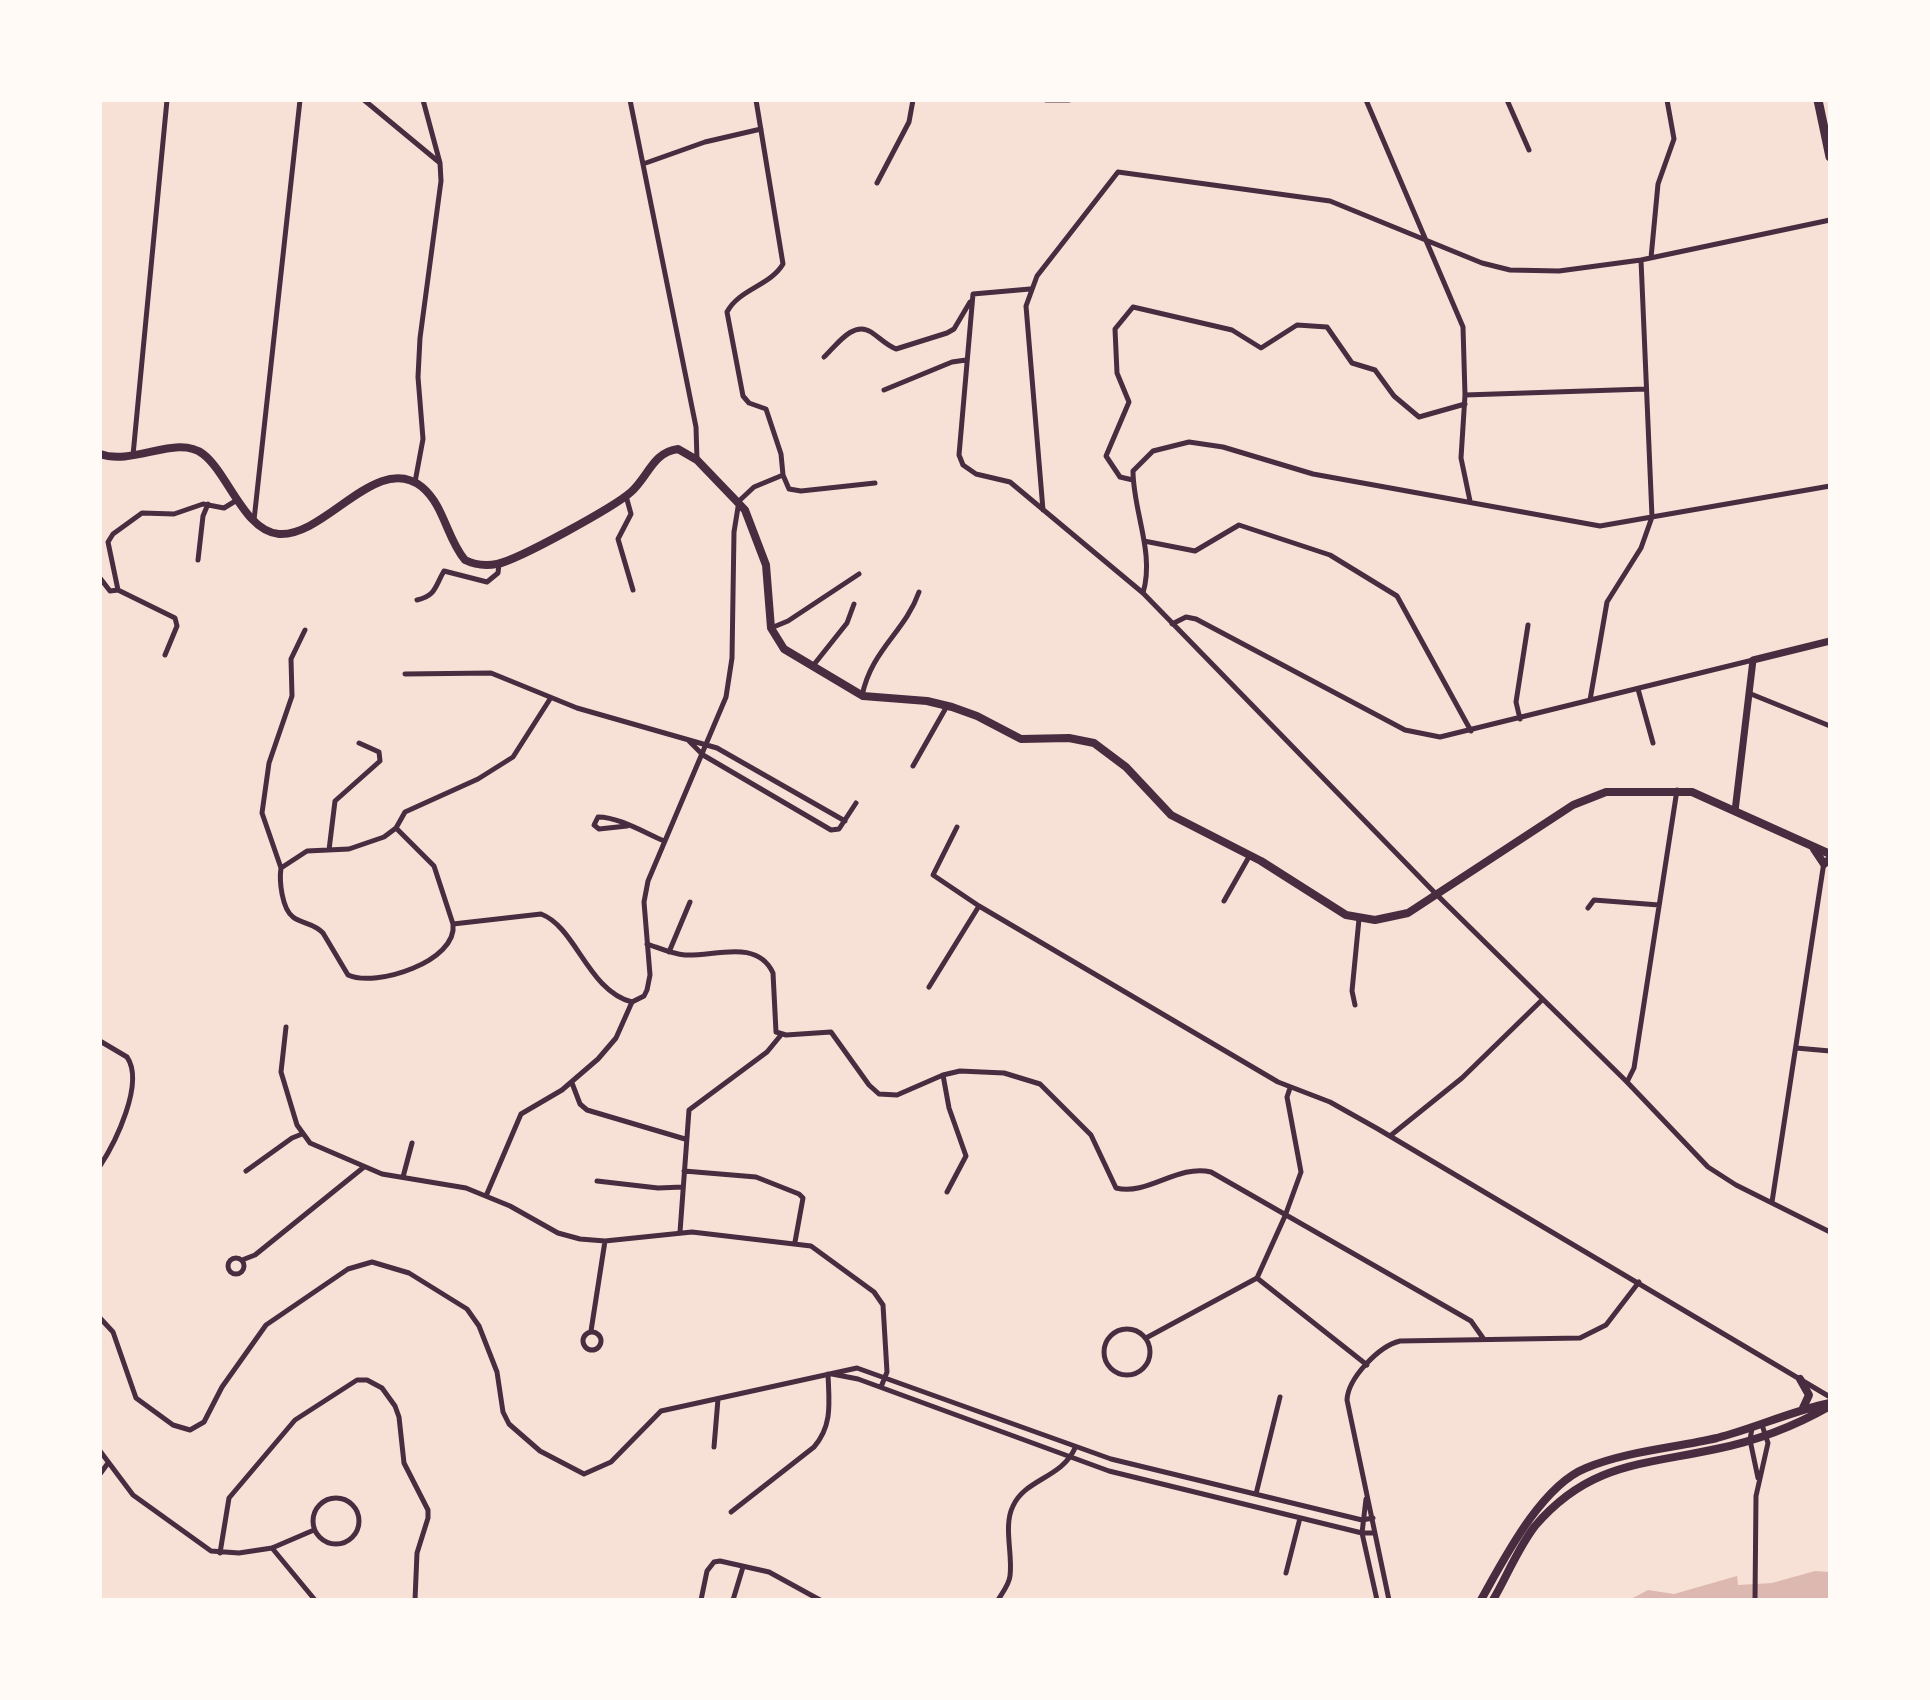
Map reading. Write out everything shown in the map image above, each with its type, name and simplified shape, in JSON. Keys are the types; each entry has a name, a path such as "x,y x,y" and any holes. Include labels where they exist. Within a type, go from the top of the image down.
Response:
{"main road":[{"path":"1818,100 1830,156"},
{"path":"100,454 117,458 133,457 171,448 191,448 209,460 254,520 271,532 289,533 309,526 382,481 394,479 415,482 432,498 465,560 478,565 499,564 626,496 668,450 678,449 697,460 739,501 753,525 766,565 771,628 784,649 862,696 947,706 977,716 1021,739 1069,738 1094,744 1113,755 1171,815 1250,855 1335,910 1359,919 1391,919 1408,913 1590,796 1618,790 1692,792 1812,846 1828,857"},
{"path":"1800,1378 1809,1395 1803,1408"},
{"path":"1481,1600 1519,1533 1574,1474 1640,1452 1752,1428 1803,1408 1830,1405"},
{"path":"1493,1600 1536,1525 1585,1482 1641,1463 1750,1440 1830,1405"}],"street":[{"path":"133,457 167,100"},
{"path":"254,520 300,100"},
{"path":"364,100 440,163"},
{"path":"415,482 423,439 418,377 420,338 441,181 440,163 423,100"},
{"path":"630,100 696,427 697,460"},
{"path":"756,100 783,264 778,273 733,302 727,312 743,396 750,404 766,409 789,489 801,491 875,482"},
{"path":"877,183 909,122 913,100"},
{"path":"1045,100 1069,100"},
{"path":"1366,100 1463,327 1465,404 1461,458 1470,501"},
{"path":"1507,100 1529,150"},
{"path":"1651,257 1658,184 1674,139 1667,100"},
{"path":"643,164 705,142 761,129"},
{"path":"1043,510 1025,318 1030,289 1118,172 1330,201 1482,263 1510,270 1559,271 1641,260 1830,219"},
{"path":"1590,700 1607,602 1641,548 1652,517 1641,260"},
{"path":"824,357 850,332 857,330 869,331 896,349 947,333 954,329 976,292 1017,292 1030,289"},
{"path":"972,300 958,455 970,470 1010,482 1143,593 1437,895 1628,1082 1708,1167 1830,1232"},
{"path":"1133,480 1121,477 1106,456 1129,402 1116,366 1115,329 1133,307 1232,330 1261,348 1297,325 1327,327 1352,363 1376,370 1394,396 1419,417 1465,404"},
{"path":"884,390 952,362 966,360"},
{"path":"1465,395 1645,389"},
{"path":"1143,593 1146,584 1144,541 1133,480 1137,464 1153,450 1189,442 1235,450 1313,474 1588,525 1652,517 1830,486"},
{"path":"486,1196 521,1114 572,1083 609,1048 632,1002 644,996 649,983 645,894 664,841 723,707 730,674 734,532 739,501 754,486 783,475"},
{"path":"626,496 631,514 618,539 633,590"},
{"path":"118,590 108,542 113,534 142,513 168,514 195,505 224,508 237,500"},
{"path":"198,560 203,516 208,505"},
{"path":"1144,541 1195,551 1238,526 1330,555 1401,600 1471,731"},
{"path":"417,600 436,591 444,571 487,582 498,573 499,564"},
{"path":"771,628 788,621 859,574"},
{"path":"100,579 110,591 118,590 175,618 177,626 165,655"},
{"path":"862,696 871,663 915,604 919,592"},
{"path":"812,667 847,623 854,604"},
{"path":"1172,624 1186,617 1196,619 1405,730 1447,737 1830,641"},
{"path":"1520,719 1516,702 1528,625"},
{"path":"305,630 291,659 292,696 269,763 262,813 281,868 288,911 292,917 317,927 344,970 357,978 389,977 434,957 451,941 453,924 435,866 396,828"},
{"path":"1735,811 1753,660"},
{"path":"405,674 491,673 550,699 708,745 845,821"},
{"path":"1638,689 1653,743"},
{"path":"1751,694 1830,726"},
{"path":"281,868 307,851 355,848 384,837 396,828 405,812 478,779 517,754 550,699"},
{"path":"913,766 947,706"},
{"path":"689,741 703,755 831,830 839,829 856,803"},
{"path":"329,850 335,801 380,761 379,752 359,743"},
{"path":"1628,1082 1634,1068 1677,790"},
{"path":"627,826 599,829 594,825 598,817 604,817 627,826 664,841"},
{"path":"957,827 933,875 979,906 1290,1088 1329,1102 1390,1136 1830,1397"},
{"path":"1224,901 1250,855"},
{"path":"1772,1202 1828,857"},
{"path":"1588,908 1594,900 1659,905"},
{"path":"669,951 690,902"},
{"path":"929,987 979,906"},
{"path":"453,924 535,913 548,916 607,989 620,999 632,1002"},
{"path":"1355,1005 1352,991 1359,919"},
{"path":"647,944 687,955 736,951 765,961 773,972 774,1027 781,1035"},
{"path":"1390,1136 1462,1078 1542,1000"},
{"path":"286,1027 281,1072 293,1116 310,1143 364,1167 403,1177 454,1185 486,1196 558,1233 605,1241 680,1232 795,1242 811,1246 879,1297 886,1314 886,1377 881,1387"},
{"path":"680,1232 685,1139 692,1105 767,1052 781,1035 831,1032 873,1091 886,1096 910,1091 943,1075 960,1071 996,1072 1046,1088 1091,1135 1116,1188 1130,1190 1201,1169 1471,1321 1483,1338"},
{"path":"100,1041 127,1057 132,1078 121,1130 100,1166"},
{"path":"1796,1048 1830,1051"},
{"path":"943,1075 950,1108 966,1156 947,1192"},
{"path":"572,1083 580,1104 586,1110 685,1139"},
{"path":"1146,1338 1257,1278 1301,1172 1287,1097 1290,1088"},
{"path":"246,1171 292,1138 302,1134"},
{"path":"403,1177 412,1143"},
{"path":"242,1260 255,1255 364,1167"},
{"path":"684,1171 756,1177 799,1194 803,1198 804,1207 795,1242"},
{"path":"597,1181 658,1188 683,1187"},
{"path":"591,1331 605,1241"},
{"path":"100,1318 113,1332 136,1398 180,1429 190,1430 204,1422 222,1387 266,1325 348,1269 372,1262 409,1273 467,1309 479,1326 497,1372 503,1412 509,1424 524,1440 576,1472 591,1473 611,1462 660,1411 857,1368 1075,1448 1362,1520 1373,1518"},
{"path":"1257,1278 1367,1365"},
{"path":"1389,1600 1348,1400 1349,1389 1367,1365 1392,1343 1483,1338 1580,1338 1606,1325 1639,1282"},
{"path":"1135,1330 1146,1338 1150,1353 1144,1367 1138,1372 1123,1374 1110,1366 1104,1353 1114,1333 1135,1330"},
{"path":"828,1374 858,1379 881,1387 1070,1459 1362,1533 1376,1533"},
{"path":"731,1512 814,1447 822,1437 829,1422 828,1374"},
{"path":"220,1553 229,1498 283,1432 305,1410 351,1383 367,1380 382,1388 398,1413 404,1463 428,1510 417,1553 415,1600"},
{"path":"1255,1494 1280,1397"},
{"path":"714,1447 718,1399"},
{"path":"1758,1485 1767,1452 1768,1434 1762,1425"},
{"path":"1752,1428 1750,1440 1757,1467 1758,1485 1755,1600"},
{"path":"998,1600 1010,1576 1009,1518 1013,1505 1023,1493 1070,1459 1075,1448"},
{"path":"100,1451 138,1499 196,1541 220,1553 272,1548 314,1530"},
{"path":"100,1474 108,1463"},
{"path":"1367,1496 1362,1533 1377,1600"},
{"path":"331,1499 346,1501 357,1512 356,1533 345,1543 330,1544 314,1530 314,1514 323,1502 331,1499"},
{"path":"1286,1573 1300,1518"},
{"path":"272,1548 315,1600"},
{"path":"701,1600 707,1572 714,1562 769,1572 820,1600"},
{"path":"733,1600 743,1567"}],"shaded area":[{"path":"1815,1571 1830,1572 1830,1600 1629,1600 1648,1590 1674,1594 1737,1576 1738,1585 1772,1583"}]}
